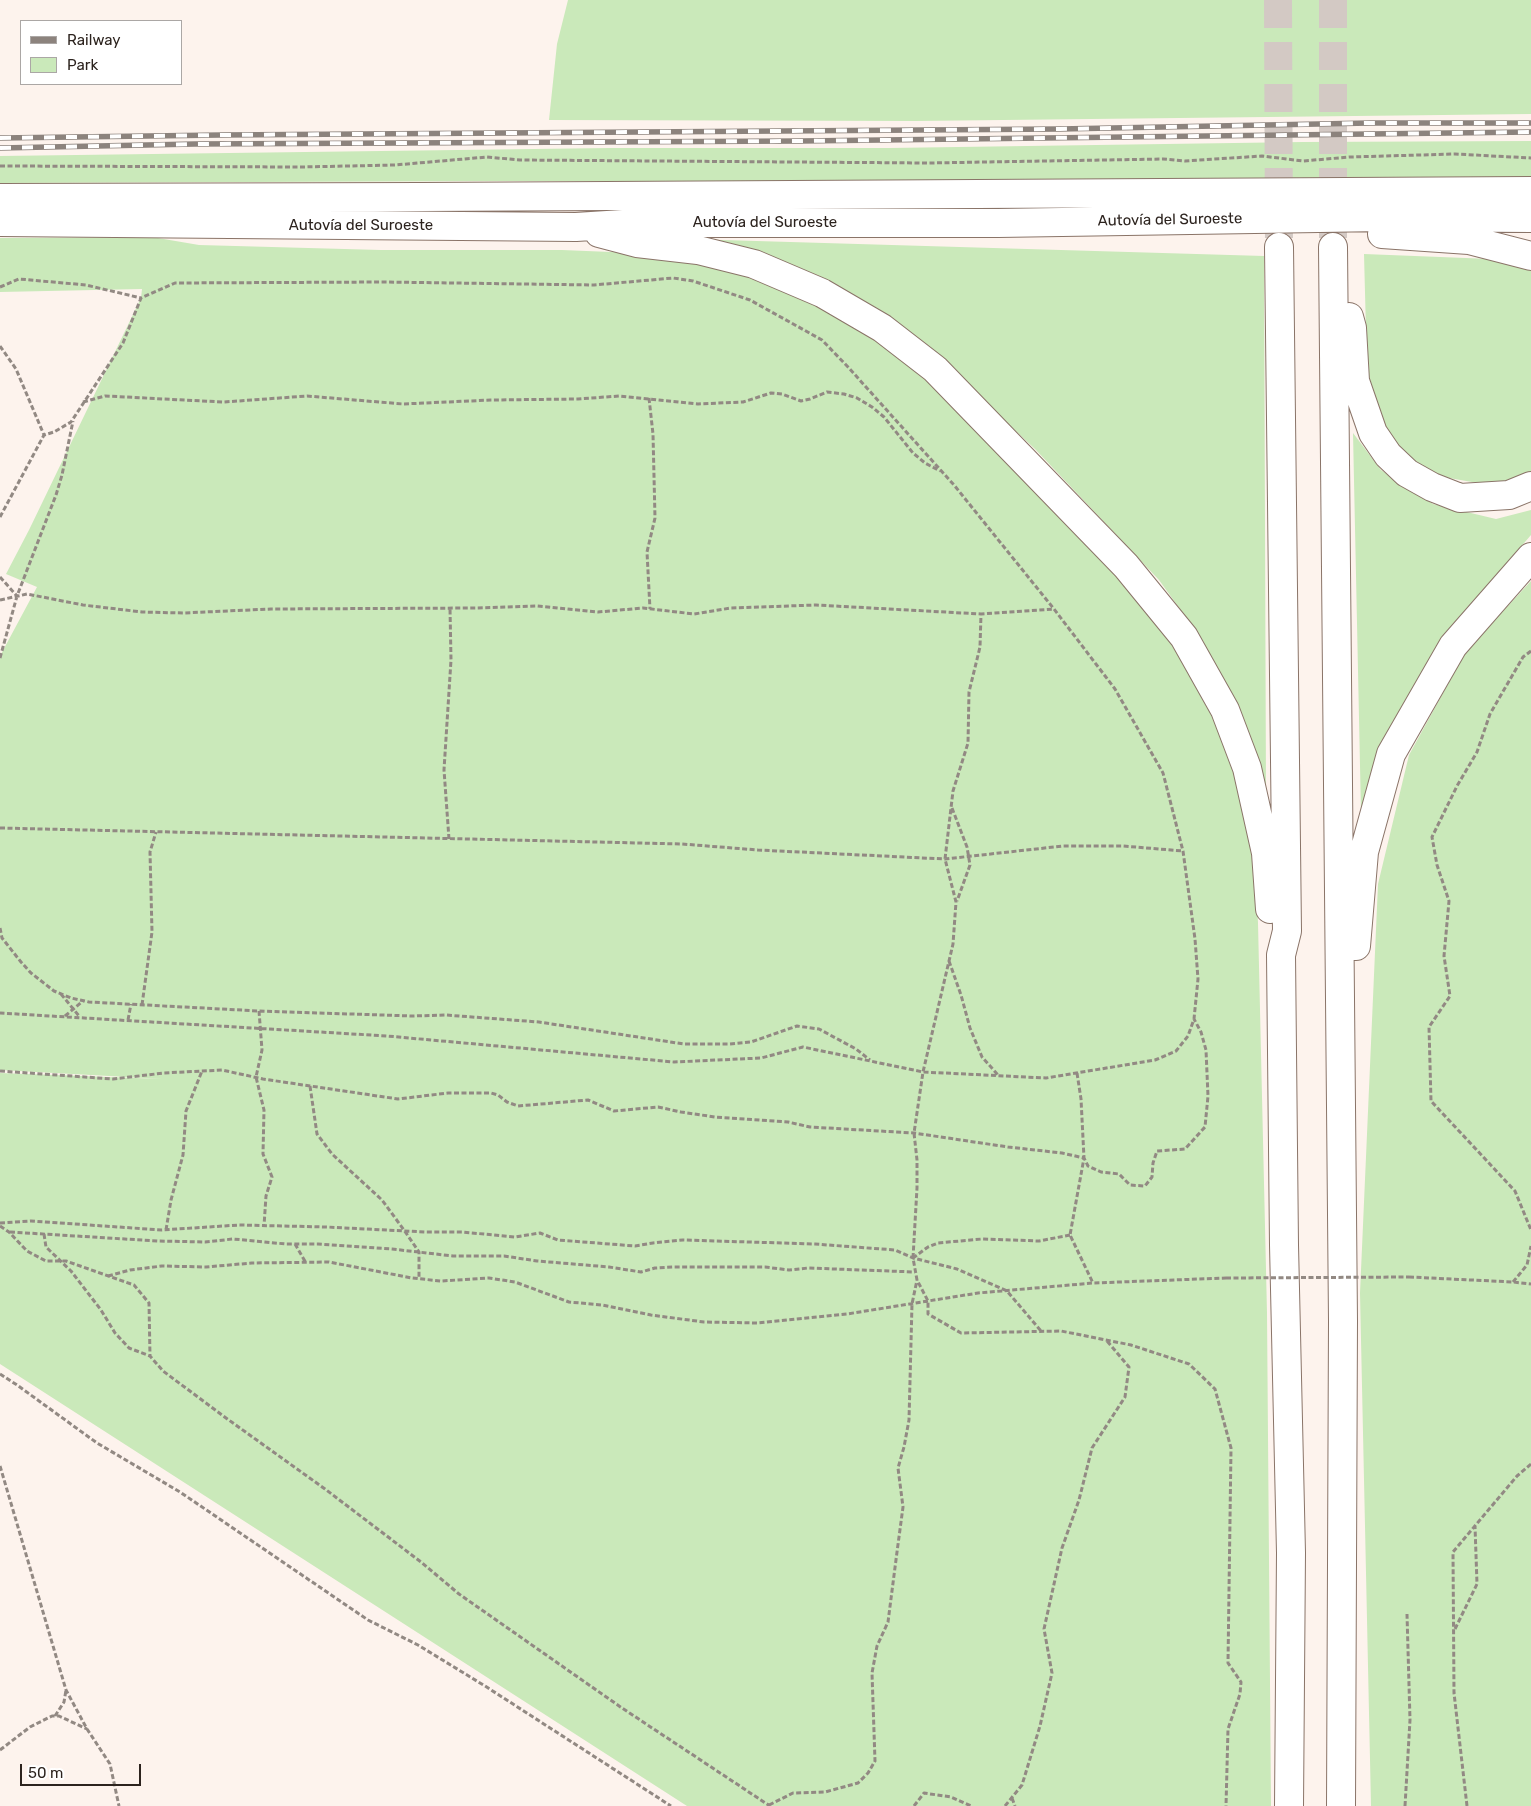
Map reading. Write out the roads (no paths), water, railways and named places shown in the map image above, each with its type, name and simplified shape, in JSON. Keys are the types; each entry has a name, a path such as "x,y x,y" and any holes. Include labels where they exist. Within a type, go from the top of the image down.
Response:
{"highway":[{"name":"Autovía del Suroeste","path":"0,198 1531,191"},
{"name":"Autovía del Suroeste","path":"0,222 576,227 639,223 998,223 1383,217 1531,218"},
{"path":"998,223 1016,232 1373,234 1469,240 1531,256"},
{"path":"576,227 637,243 698,250 754,264 822,293 882,328 935,369 1126,566 1184,637 1225,710 1247,768 1266,853 1271,931 1281,955"},
{"path":"1279,247 1287,932 1281,955 1284,1245 1291,1554 1289,1806"},
{"path":"1341,1806 1342,1172 1333,248 1352,328 1355,381 1373,433 1388,455 1407,473 1432,487 1460,498 1509,495 1531,486"},
{"path":"1342,1172 1356,1086 1356,931 1364,852 1391,754 1452,646 1531,557"}],"tunnel":[{"path":"1278,0 1279,247"},
{"path":"1333,0 1333,247"}],"railway":[{"path":"0,138 1060,129 1370,123 1531,123"},
{"path":"0,148 195,144 801,141 1531,132"}]}
